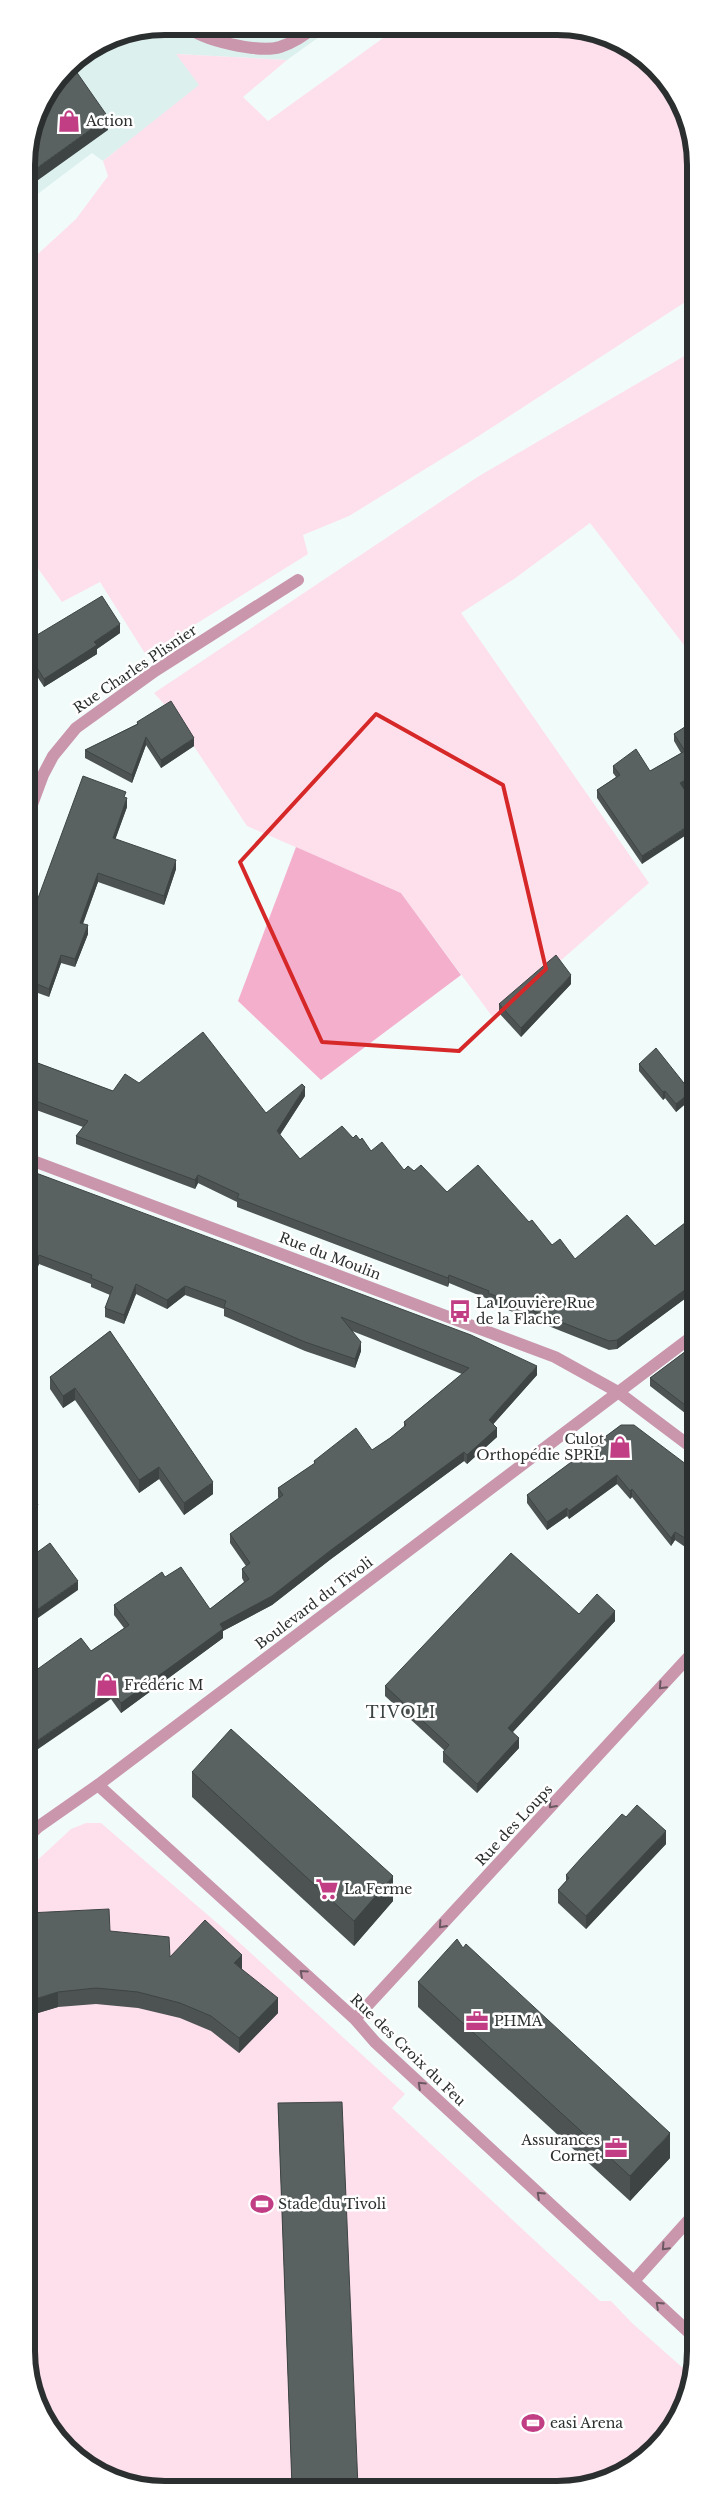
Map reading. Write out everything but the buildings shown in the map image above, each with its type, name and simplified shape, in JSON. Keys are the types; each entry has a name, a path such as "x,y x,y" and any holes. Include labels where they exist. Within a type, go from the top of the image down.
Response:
{"street":[{"path":"198,35 208,40 235,45 279,48 301,35"},
{"name":"Rue Charles Plisnier","path":"35,796 53,756 76,728 156,671 298,580"},
{"name":"Rue du Moulin","path":"35,1162 555,1357 618,1392 687,1445"},
{"name":"Boulevard du Tivoli","path":"35,1830 98,1785 576,1426 687,1340"},
{"name":"Rue des Loups","path":"355,2019 687,1659"},
{"name":"Rue des Croix du Feu","path":"98,1785 355,2019 375,2042 687,2330"},
{"path":"634,2280 687,2222"}],"highlighted area":[{"path":"376,714 503,785 546,969 459,1051 322,1042 240,862"}],"shaded area":[{"path":"165,35 322,35 287,60 177,54 200,85 103,161 92,153 35,196 35,157 42,124 57,93 73,73 100,52 123,42 148,36"},
{"path":"387,35 565,35 590,39 607,45 622,52 649,73 665,93 680,123 687,157 687,301 474,439 349,516 303,535 308,554 146,655 100,582 62,602 35,564 35,257 76,219 108,176 103,161 199,85 176,54 287,60 243,97 268,121"},
{"path":"687,355 687,649 590,523 514,579 461,613 649,883 494,1019 401,893 247,826 171,712 154,693 479,476"},
{"path":"296,847 401,893 461,975 321,1080 238,1001"},
{"name":"Stade du Tivoli","path":"86,1823 101,1823 231,1935 405,2094 392,2108 600,2301 611,2301 632,2323 685,2370 683,2384 674,2408 655,2437 643,2449 622,2464 607,2471 590,2477 565,2481 157,2481 115,2471 100,2464 73,2443 52,2416 45,2401 35,2359 35,1862 71,1829"}],"place":[{"name":"Action","path":"69,121"},
{"name":"La Louvière Rue de la Flache","path":"460,1311"},
{"name":"Culot Orthopédie SPRL","path":"620,1447"},
{"name":"Frédéric M","path":"107,1685"},
{"name":"La Ferme","path":"327,1889"},
{"name":"PHMA","path":"477,2021"},
{"name":"Assurances Cornet","path":"616,2148"},
{"name":"Stade du Tivoli","path":"262,2204"},
{"name":"easi Arena","path":"533,2423"}],"district":[{"name":"TIVOLI","path":"401,1712"}]}
